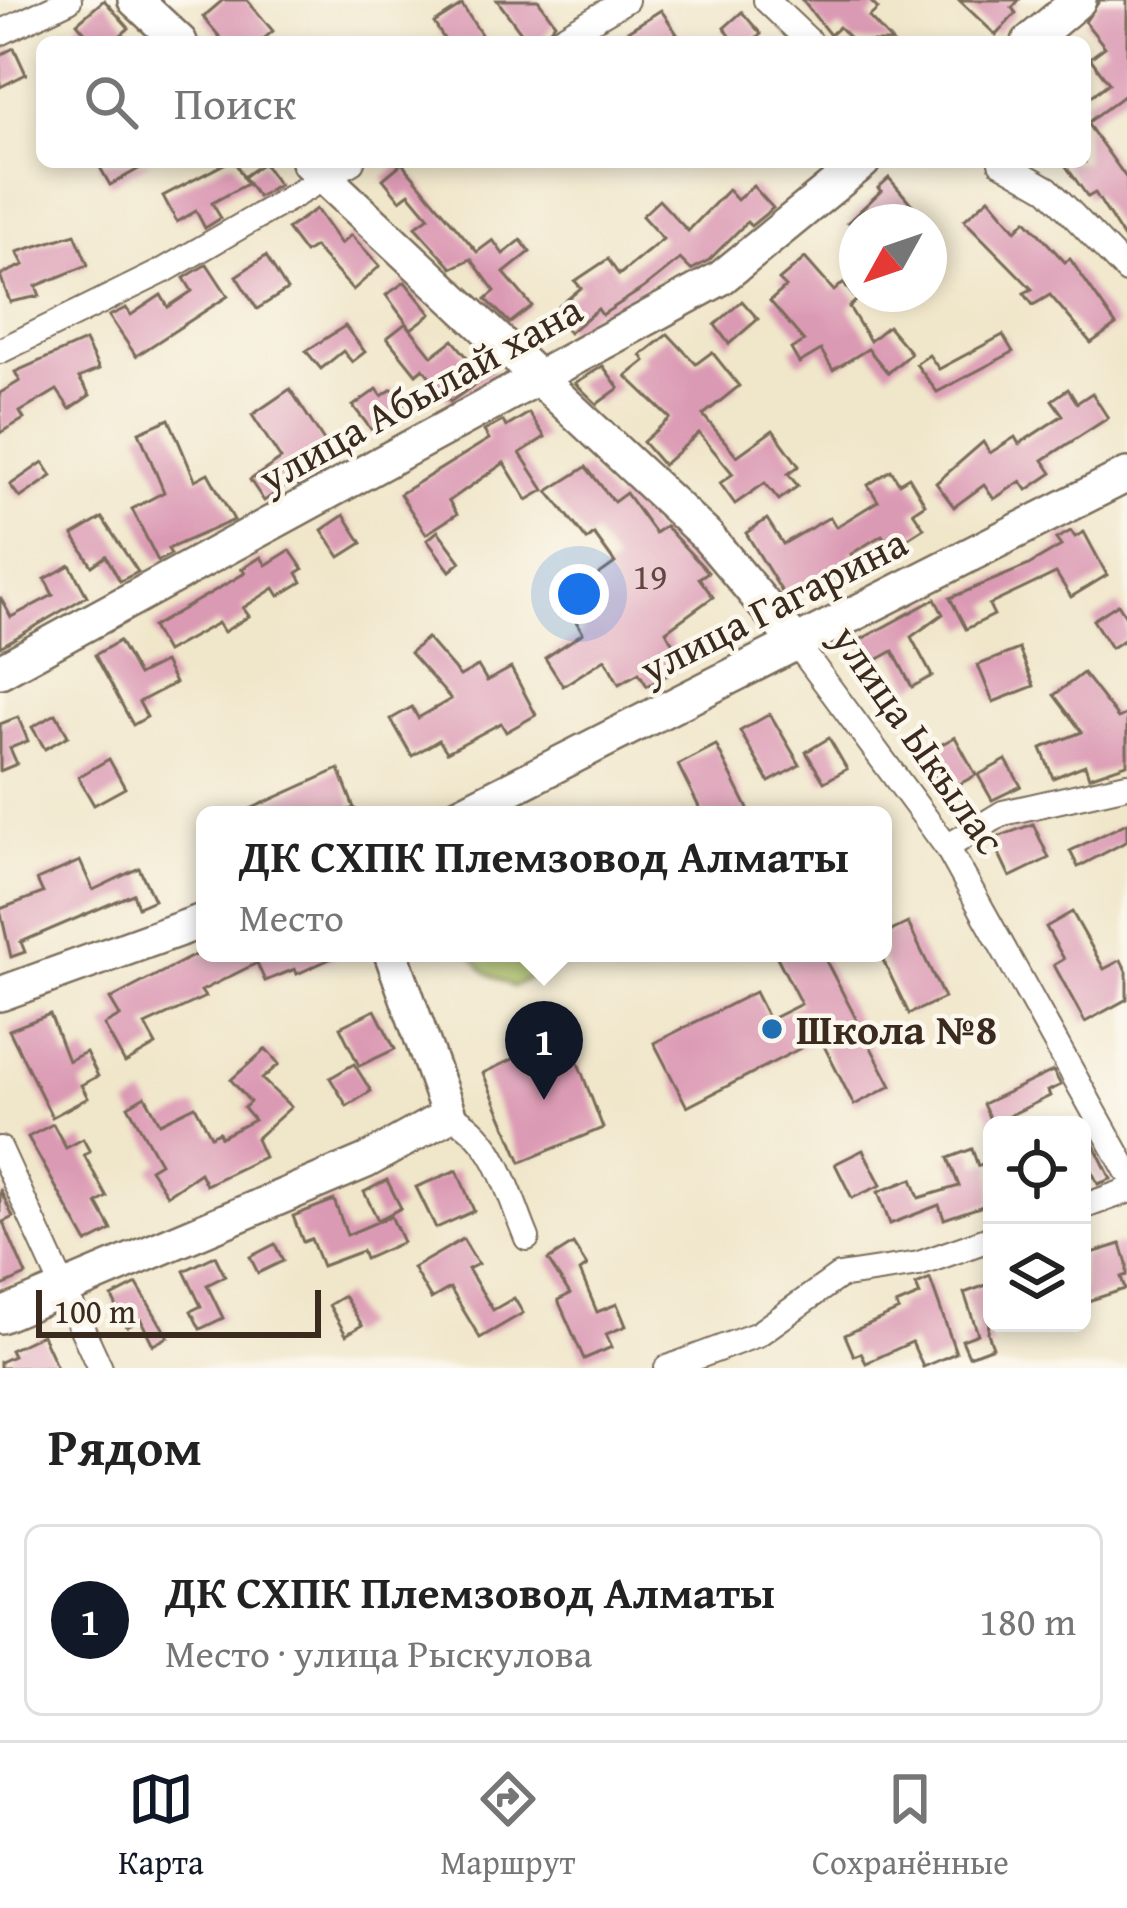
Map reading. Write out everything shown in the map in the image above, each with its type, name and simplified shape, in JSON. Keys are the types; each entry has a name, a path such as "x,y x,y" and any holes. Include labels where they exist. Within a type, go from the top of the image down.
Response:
{"street":[{"path":"0,33 69,0"},
{"path":"135,0 174,36"},
{"path":"565,36 626,0"},
{"path":"766,0 803,36"},
{"path":"1036,36 1078,0"},
{"path":"0,351 163,271 326,168"},
{"name":"улица Ыкылас","path":"329,168 538,380 707,536 797,644 947,847 1127,1171"},
{"name":"улица Абылай хана","path":"0,671 721,278 855,168"},
{"path":"1011,168 1048,189 1127,271"},
{"name":"улица Гагарина","path":"476,806 1127,475"},
{"path":"947,847 1003,813 1127,784"},
{"path":"0,994 196,923"},
{"path":"395,962 449,1115 474,1126 485,1140 527,1238"},
{"path":"0,1316 367,1160 449,1115"},
{"path":"0,1149 100,1368"},
{"path":"1091,1204 1127,1191"},
{"path":"667,1368 758,1334 839,1276 919,1264 983,1241"}],"green space":[{"path":"477,962 558,962 513,987"}],"building":[{"path":"104,0 129,28 120,36 88,36 77,23"},
{"path":"223,0 247,0 273,31 267,36 219,36 203,17"},
{"path":"497,0 538,0 555,23 544,36 524,36"},
{"path":"802,0 869,0 878,9 869,17 886,36 848,36 839,27 830,35"},
{"path":"959,0 1019,0 1012,8 1016,13 996,35"},
{"path":"1100,0 1127,0 1127,93 1091,120 1091,96 1109,83 1091,59 1105,47 1085,22"},
{"path":"462,5 482,36 442,36 434,23"},
{"path":"661,10 677,34 674,36 620,36"},
{"path":"742,12 761,34 730,36 724,28"},
{"path":"14,48 26,74 0,87 0,55"},
{"path":"1091,129 1127,179 1127,243 1095,193 1088,197 1067,168 1091,168"},
{"path":"100,168 140,168 110,185"},
{"path":"217,168 238,168 247,184 212,203 221,218 205,228 196,211 177,222 163,196"},
{"path":"256,168 267,168 279,185 258,197 243,177"},
{"path":"396,168 406,168 477,252 493,240 503,254 521,240 530,252 504,273 532,306 510,323 486,299 495,291 471,259 452,268 415,227 429,217 409,193 400,200 383,179"},
{"path":"889,178 911,204 867,204 881,191 878,188"},
{"path":"753,186 773,208 751,226 747,222 709,260 691,270 680,259 602,315 598,309 569,333 552,312 581,288 575,281 608,259 619,275 663,239 642,216 659,200 688,231 728,190 737,200"},
{"path":"989,198 1016,230 1026,220 1065,262 1070,259 1116,325 1091,343 1050,295 1033,305 1024,293 1032,289 964,220"},
{"path":"316,209 341,244 351,235 380,266 353,290 314,247 305,253 287,229"},
{"path":"75,234 88,265 36,286 40,296 10,302 0,275 24,265 17,252"},
{"path":"266,256 287,290 257,309 236,276"},
{"path":"805,258 834,291 839,287 839,312 852,312 870,341 888,326 911,353 888,373 868,349 833,370 821,350 799,363 791,349 804,341 770,301 786,287 779,280"},
{"path":"207,264 228,296 136,356 109,316 126,308 131,315 161,295 168,307 192,291 184,278"},
{"path":"405,282 431,314 411,329 386,295"},
{"path":"742,301 758,319 729,344 715,325"},
{"path":"406,323 432,356 453,340 472,363 482,355 494,371 450,402 423,368 416,374 387,338"},
{"path":"345,326 365,352 352,362 343,351 321,369 306,351"},
{"path":"668,334 696,364 712,352 739,386 703,415 737,456 773,430 799,466 788,474 798,486 779,500 765,483 735,504 720,483 733,474 699,433 663,465 643,442 670,418 626,376 645,361 641,355"},
{"path":"1003,335 1013,352 937,392 916,364 929,355 939,369"},
{"path":"85,341 99,369 79,378 90,395 70,409 57,390 20,412 24,419 0,433 0,393 20,381 15,372"},
{"path":"603,366 619,388 597,404 575,383"},
{"path":"290,389 333,455 313,468 317,474 298,485 295,480 264,501 250,480 281,459 252,415"},
{"path":"377,389 382,396 392,389 404,405 374,433 353,406"},
{"path":"1068,389 1077,403 1092,393 1108,418 1043,460 1052,473 1027,490 1021,481 994,499 984,485 954,507 936,483 983,442 990,453 1015,437 1019,444 1063,415 1052,400"},
{"path":"529,413 545,437 520,453 544,490 527,500 504,463 449,501 457,514 426,534 400,494 489,439 484,431 503,421 506,427"},
{"path":"169,419 195,480 208,473 234,520 168,549 171,554 158,561 132,509 164,492 139,432"},
{"path":"43,462 52,476 20,498 10,485"},
{"path":"586,467 614,502 626,493 655,533 665,526 708,572 699,578 713,597 666,631 680,657 672,661 677,670 647,686 639,673 619,684 605,659 563,686 545,658 583,633 566,605 596,587 591,580 615,563 594,534 587,540 548,491"},
{"path":"891,470 899,483 909,477 925,504 913,512 924,528 891,549 882,535 851,554 857,566 787,600 746,533 767,519 783,544 830,517 836,527 878,501 868,485"},
{"path":"344,515 362,543 340,557 322,530"},
{"path":"102,518 138,572 120,581 106,556 92,566 73,535"},
{"path":"438,531 461,562 450,571 427,540"},
{"path":"1071,531 1075,537 1084,532 1107,575 1071,597 1056,573 989,605 994,615 966,629 950,598 1027,566 1061,546 1056,539"},
{"path":"290,550 303,569 297,573 302,582 279,596 274,588 243,608 249,616 224,632 218,623 166,652 152,627 245,573 242,569 261,557 266,565"},
{"path":"70,565 87,596 0,647 0,597 11,617 53,595 45,579"},
{"path":"935,599 943,614 911,637 932,676 912,687 893,651 871,663 860,640"},
{"path":"1118,604 1127,618 1127,638 1111,648 1093,620"},
{"path":"427,638 460,676 478,666 487,681 511,668 536,715 506,732 501,723 447,752 439,740 412,756 391,719 412,707 418,718 451,699 410,653"},
{"path":"119,641 138,675 164,662 175,683 139,702 147,717 133,725 95,655"},
{"path":"1019,649 1034,686 993,702 978,665"},
{"path":"1083,673 1118,718 1127,714 1127,764 1089,777 1085,765 1053,778 1041,748 1082,732 1054,695"},
{"path":"56,714 68,736 45,749 32,727"},
{"path":"770,714 800,765 769,782 740,731"},
{"path":"18,717 28,741 10,748 17,764 0,771 0,724"},
{"path":"955,737 976,775 945,792 924,754"},
{"path":"829,738 847,769 824,782 806,752"},
{"path":"716,745 746,806 698,806 678,765"},
{"path":"109,759 125,788 94,805 78,777"},
{"path":"1006,760 1021,786 992,800 978,775"},
{"path":"339,769 353,806 257,806"},
{"path":"1127,823 1127,841 1078,867 1070,851"},
{"path":"1033,824 1049,858 1010,877 992,839"},
{"path":"80,861 93,890 139,868 154,900 138,907 133,894 21,942 25,952 11,957 0,909 43,893 37,880"},
{"path":"1072,912 1104,969 1121,960 1127,972 1127,999 1085,1022 1054,965 1064,959 1046,927"},
{"path":"908,923 944,998 909,1014 884,962 892,962 892,931"},
{"path":"196,955 196,962 323,962 265,981 257,963 201,991 205,997 145,1025 156,1045 125,1063 104,1025 120,1016 110,999"},
{"name":"Школа №8","path":"780,962 827,962 891,1086 854,1105 820,1038 687,1107 654,1043 755,992 769,1020 801,1004"},
{"path":"375,1010 395,1049 359,1066 340,1027"},
{"path":"50,1014 68,1061 86,1052 98,1076 81,1085 88,1098 52,1117 9,1030"},
{"path":"567,1034 603,1128 521,1162 483,1073"},
{"path":"266,1049 279,1064 262,1079 291,1107 256,1139 264,1157 206,1185 200,1173 167,1195 150,1169 160,1163 128,1106 145,1096 160,1123 195,1106 211,1136 219,1132 221,1137 254,1120 244,1108 250,1102 231,1080"},
{"path":"354,1064 371,1091 347,1106 330,1078"},
{"path":"1053,1071 1061,1085 1048,1091 1050,1096 1009,1116 988,1116 983,1104"},
{"path":"53,1124 66,1148 83,1139 90,1152 84,1155 107,1197 97,1203 112,1230 87,1243 28,1137"},
{"path":"1091,1145 1111,1179 1098,1184 1091,1170"},
{"path":"972,1149 978,1166 983,1164 983,1206 944,1219 939,1205 890,1224 878,1192 912,1179 919,1198 959,1186 948,1158"},
{"path":"863,1150 881,1185 852,1198 835,1164"},
{"path":"457,1170 474,1211 436,1228 416,1187"},
{"path":"387,1180 401,1208 378,1220 364,1192"},
{"path":"0,1189 13,1217 3,1222 26,1275 0,1287"},
{"path":"334,1200 347,1235 391,1216 403,1242 365,1259 362,1251 322,1266 311,1239 303,1242 293,1216"},
{"path":"463,1239 478,1264 468,1269 493,1310 514,1298 523,1313 480,1338 450,1288 431,1299 413,1268"},
{"path":"275,1244 283,1261 258,1273 250,1257"},
{"path":"573,1244 587,1266 580,1271 597,1312 617,1304 626,1326 606,1334 612,1347 584,1359 558,1300 570,1294 548,1260"},
{"path":"1121,1244 1127,1264 1127,1275 1121,1277 1125,1289 1091,1300 1091,1253"},
{"path":"215,1256 225,1276 207,1285 223,1318 200,1329 191,1311 201,1306 184,1271"},
{"path":"930,1279 956,1353 923,1367 912,1342 866,1363 861,1353 854,1356 845,1335 899,1310 896,1305 920,1295 916,1285"},
{"path":"137,1284 168,1337 153,1345 141,1320 127,1327 112,1297"},
{"path":"983,1286 983,1332 988,1332 993,1347 969,1356 962,1340 978,1334 964,1293"},
{"path":"344,1296 362,1325 346,1335 329,1305"},
{"path":"42,1335 57,1368 0,1368 0,1362 13,1356 10,1350"}],"place":[{"name":"Школа №8","path":"772,1029"},
{"name":"ДК СХПК Племзовод Алматы","path":"544,1100"}]}
